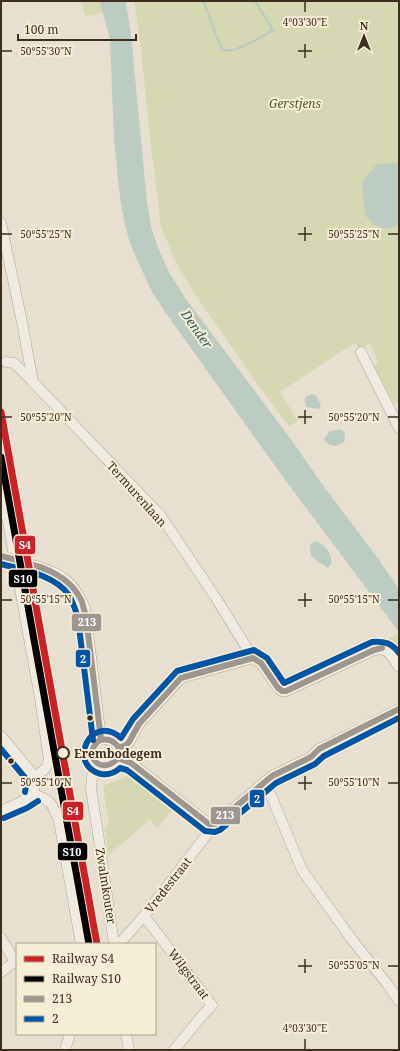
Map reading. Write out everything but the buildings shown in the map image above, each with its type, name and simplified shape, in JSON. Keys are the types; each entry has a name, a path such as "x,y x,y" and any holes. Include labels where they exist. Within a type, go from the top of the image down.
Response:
{"street":[{"path":"1,223 20,307 33,382"},
{"path":"361,352 399,428"},
{"name":"Termurenlaan","path":"6,362 14,363 161,516 216,598 253,658 261,663 278,688 282,691 286,691 374,650 382,648 388,652 399,667"},
{"path":"1,484 40,698 49,760 46,768 35,777"},
{"path":"4,557 48,570 64,578 76,590 84,608 101,739"},
{"path":"119,748 129,742 139,724 181,678 253,658"},
{"name":"Vredestraat","path":"120,943 144,916 215,824 265,781 311,757 319,749 399,709"},
{"path":"1,736 35,777 33,794 23,801 1,811"},
{"path":"101,739 112,740 119,748 118,758 114,764 110,766 99,765 95,762 91,754 94,745 101,739"},
{"path":"118,758 131,763 209,824 215,824"},
{"name":"Zwalmkouter","path":"99,765 92,777 91,789 114,943"},
{"path":"265,781 302,870 353,941 399,1001"},
{"path":"33,794 45,798 54,806 59,821 81,943"},
{"name":"Wilgstraat","path":"144,916 212,1005 174,1050"},
{"path":"1,938 14,960 12,964 1,972"},
{"path":"65,1050 70,1035"},
{"path":"126,1035 129,1050"}],"green space":[{"path":"81,1 99,1 103,13 85,16"},
{"name":"Gerstjens","path":"134,1 399,1 399,163 397,163 399,224 399,402 394,404 374,367 378,361 370,344 361,349 354,343 280,392 298,421 289,426 258,385 197,297 175,261 161,226 140,40"},
{"path":"399,633 399,659 386,640"},
{"path":"127,776 149,792 155,788 175,806 157,828 150,819 108,856 105,829 109,823 103,786"}],"water":[{"name":"Dender","path":"99,1 125,1 126,3 131,34 147,202 151,227 158,248 170,274 186,299 290,438 399,589 399,632 283,477 152,292 129,240 124,221 114,139 110,39"},
{"path":"399,163 399,224 389,229 374,225 365,215 362,182 377,164"},
{"path":"312,394 316,395 321,405 319,409 306,407 305,398"},
{"path":"342,430 345,433 344,442 337,446 329,445 324,439 330,431"},
{"path":"316,541 325,547 330,553 331,564 328,568 311,556 310,545"}],"waterway":[{"path":"203,1 222,50 227,51 234,50 248,44 273,30 255,1"}],"rail line":[{"name":"S4","path":"1,412 97,943"},
{"name":"S10","path":"1,457 89,943"}],"transit line":[{"name":"213","path":"1,556 48,570 68,582 76,591 82,602 86,617 101,739"},
{"name":"2","path":"1,564 29,571 47,578 63,588 69,595 78,619 93,740"},
{"name":"2","path":"399,653 394,647 387,643 372,642 284,683 267,658 254,650 177,671 133,719 121,738 110,732 100,731 92,736 87,743 84,752 85,761 91,769 101,774 111,773 120,768 127,770 205,831 215,832 220,830 276,783 315,764 324,756 399,718"},
{"name":"213","path":"119,748 129,742 139,724 181,678 253,658 261,663 278,688 282,691 286,691 374,650 382,648"},
{"name":"213","path":"119,748 111,741 106,739 100,740 95,745 93,751 95,761 99,764 105,765 118,758 131,763 209,824 215,824 272,776 311,757 319,749 399,709"},
{"name":"2","path":"1,749 27,780 25,792"},
{"name":"2","path":"4,818 27,808 38,801"}],"place":[{"name":"Erembodegem","path":"63,753"}]}
